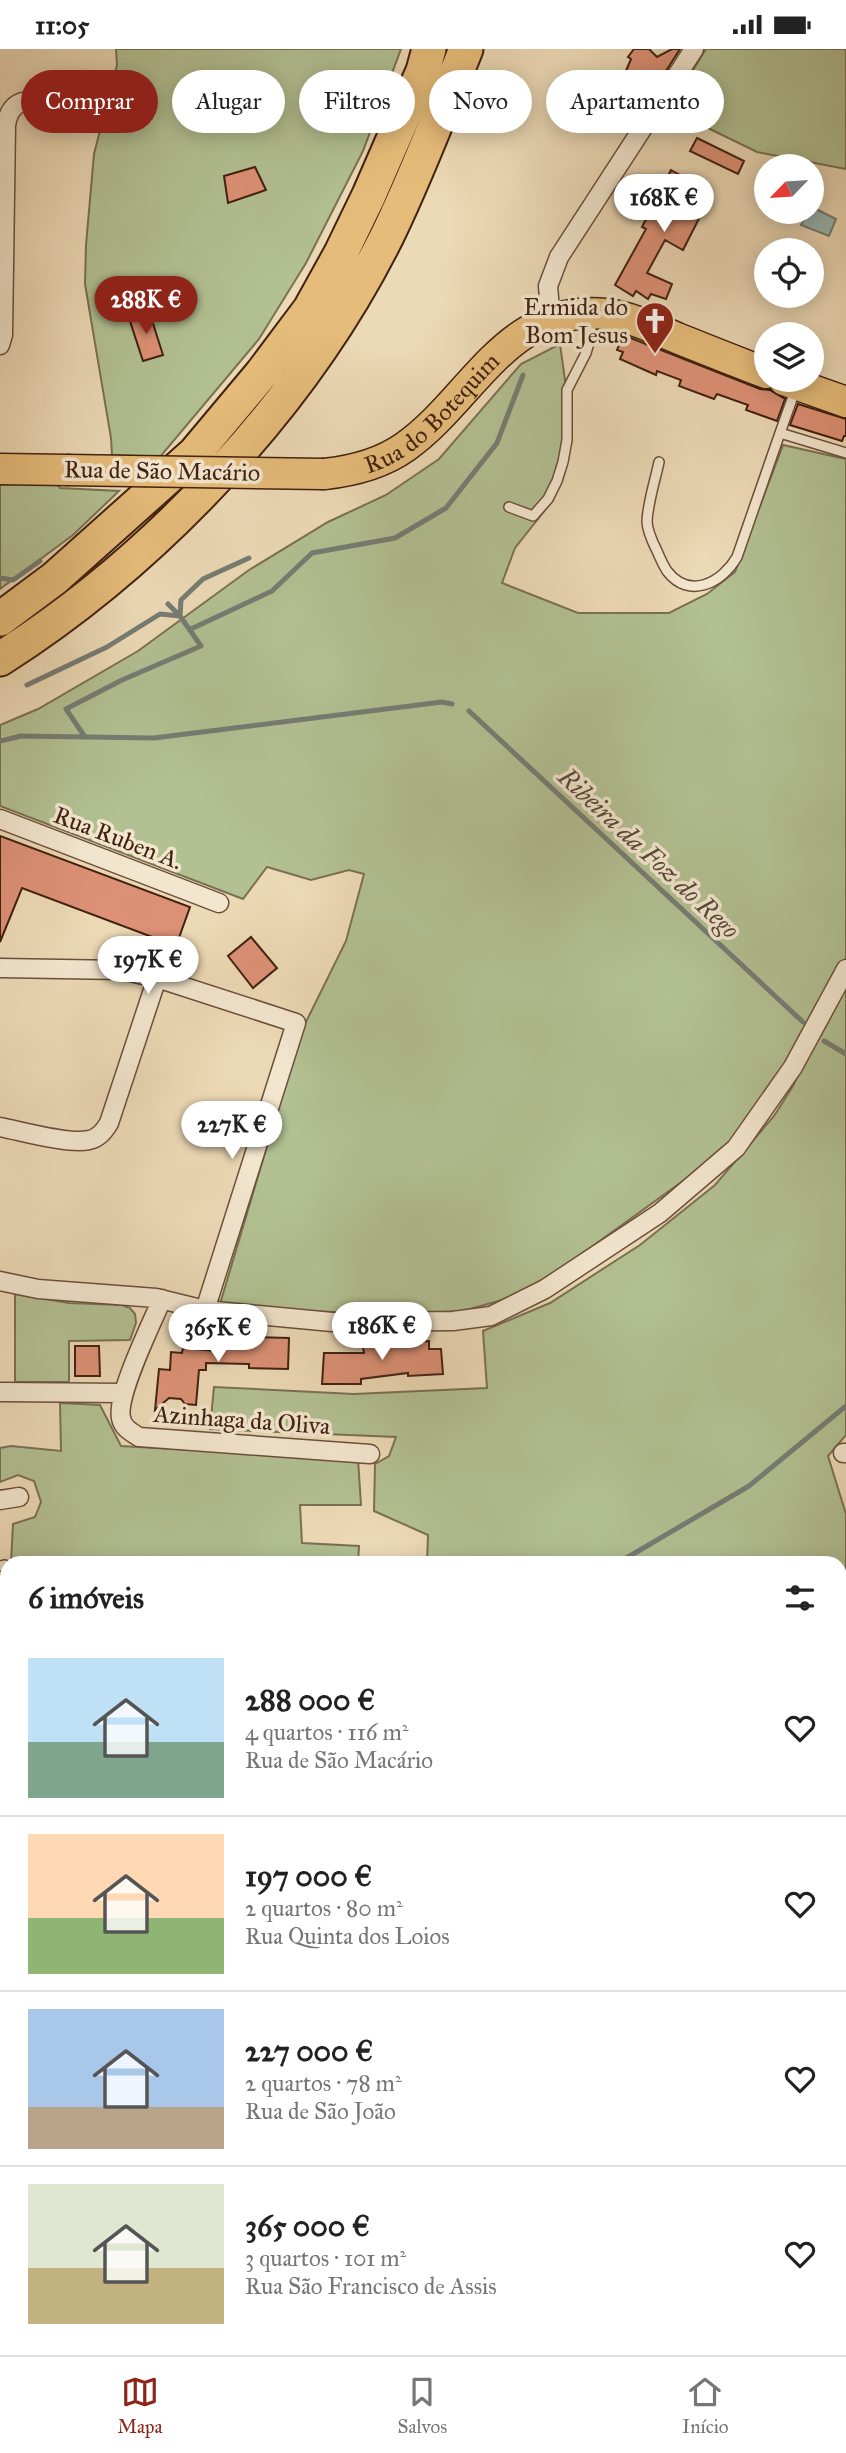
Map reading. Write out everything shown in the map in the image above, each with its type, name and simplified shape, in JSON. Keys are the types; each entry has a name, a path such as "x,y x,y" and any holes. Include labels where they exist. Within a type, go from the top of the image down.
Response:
{"highway":[{"path":"0,619 73,563 195,453 262,373 310,309 341,253 369,195 429,49"},
{"path":"0,659 107,583 182,513 265,424 306,369 387,236 466,49"}],"main road":[{"name":"Rua do Botequim","path":"324,474 363,467 403,449 435,420 507,344 551,321 575,315 591,313 636,321 754,368"},
{"path":"818,392 846,402"},
{"name":"Rua de São Macário","path":"0,469 324,474"}],"street":[{"path":"551,321 548,286 558,257 694,49"},
{"path":"0,345 4,335 3,186 6,125 14,106 21,103"},
{"name":"Rua Ruben A.","path":"0,819 219,903"},
{"path":"0,968 121,969 296,1023 205,1310"},
{"path":"0,1281 38,1289 162,1299 205,1310 332,1322 453,1321 491,1316 545,1289 660,1213 736,1148 793,1067 846,969"},
{"path":"0,1127 76,1141 90,1140 102,1133 109,1123 157,978"},
{"name":"Azinhaga da Oliva","path":"162,1299 124,1393 121,1418 127,1430 139,1437 370,1454"},
{"path":"0,1392 124,1393"},
{"path":"0,1500 19,1497"}],"lane":[{"path":"509,507 533,516 548,499 557,481 567,440 567,390 586,353 591,336 591,313"},
{"path":"659,462 647,522 653,543 667,570 673,577 692,586 720,579 737,557 780,433 788,392"},
{"path":"780,433 846,453"}],"green space":[{"path":"116,49 401,49 393,70 299,70 299,133 370,133 306,263 259,339 160,457 112,455 85,284 94,154 99,133 158,133 158,70 116,70"},
{"path":"706,49 846,49 846,169 824,165 824,154 757,152 718,133 724,133 724,70 693,70"},
{"path":"560,344 568,402 562,470 553,500 515,548 502,583 578,613 669,613 707,594 735,572 783,445 846,459 846,958 791,1055 723,1152 536,1287 463,1311 332,1312 244,1308 220,1304 301,1032 346,941 364,874 349,870 311,880 267,867 243,899 0,806 0,725 38,709 138,651 249,570 328,522 386,495 439,459 521,364"},
{"path":"57,483 60,488 119,491 73,535 0,589 0,485"},
{"path":"846,976 846,1435 828,1456 846,1514 846,1556 427,1556 428,1535 374,1511 375,1464 389,1456 396,1437 210,1429 214,1387 354,1394 487,1388 483,1331 550,1303 640,1245 715,1185 774,1116 793,1086"},
{"path":"15,1294 69,1303 122,1305 135,1314 136,1323 130,1340 69,1341 69,1382 15,1382"},
{"path":"60,1403 100,1405 121,1446 358,1459 361,1505 300,1505 302,1543 359,1546 358,1556 11,1556 13,1524 35,1517 41,1502 34,1481 18,1475 0,1482 0,1448 11,1446 61,1451"}],"water":[{"path":"824,213 836,219 829,236 801,225 824,224"}],"building":[{"path":"634,49 649,49 657,57 672,49 680,49 667,70 626,70 631,59 628,57"},
{"path":"697,138 744,161 738,174 690,151"},
{"path":"255,167 266,190 228,203 224,176"},
{"path":"671,170 712,193 683,250 665,240 647,273 672,284 666,299 651,294 648,299 636,291 633,296 615,285 646,229 642,227"},
{"path":"149,311 163,355 143,361 129,318"},
{"path":"623,335 754,387 754,392 773,392 785,399 777,421 746,410 748,405 717,394 714,399 679,386 681,380 657,371 656,375 620,359 623,352 617,350"},
{"path":"798,404 846,419 846,436 842,441 790,425"},
{"path":"0,836 190,907 176,946 22,888 0,942"},
{"path":"251,937 277,968 253,988 228,956"},
{"path":"216,1336 289,1338 288,1369 249,1368 249,1364 206,1363 206,1370 199,1370 196,1405 169,1398 155,1410 159,1369 170,1370 171,1352 182,1353 183,1348 216,1351"},
{"path":"388,1339 389,1344 429,1341 429,1349 441,1349 443,1374 408,1376 408,1373 361,1379 361,1384 322,1384 324,1353 364,1353 362,1342"},
{"path":"75,1346 99,1346 100,1376 75,1376"}],"waterway":[{"path":"191,629 272,591 312,553 395,538 446,508 497,443 523,375"},
{"path":"180,616 181,600 203,579 249,558"},
{"path":"0,578 13,580 40,561"},
{"path":"168,604 180,616"},
{"path":"27,685 107,647 160,614 180,616 201,646 122,680 66,709 85,737"},
{"name":"Ribeira da Foz do Rego","path":"0,741 21,736 154,738 442,702 452,704"},
{"name":"Ribeira da Foz do Rego","path":"469,711 803,1022"},
{"name":"Ribeira da Foz do Rego","path":"824,1041 846,1054"},
{"path":"630,1556 749,1486 846,1406"}],"place":[{"name":"Ermida do Bom Jesus","path":"655,355"}]}
